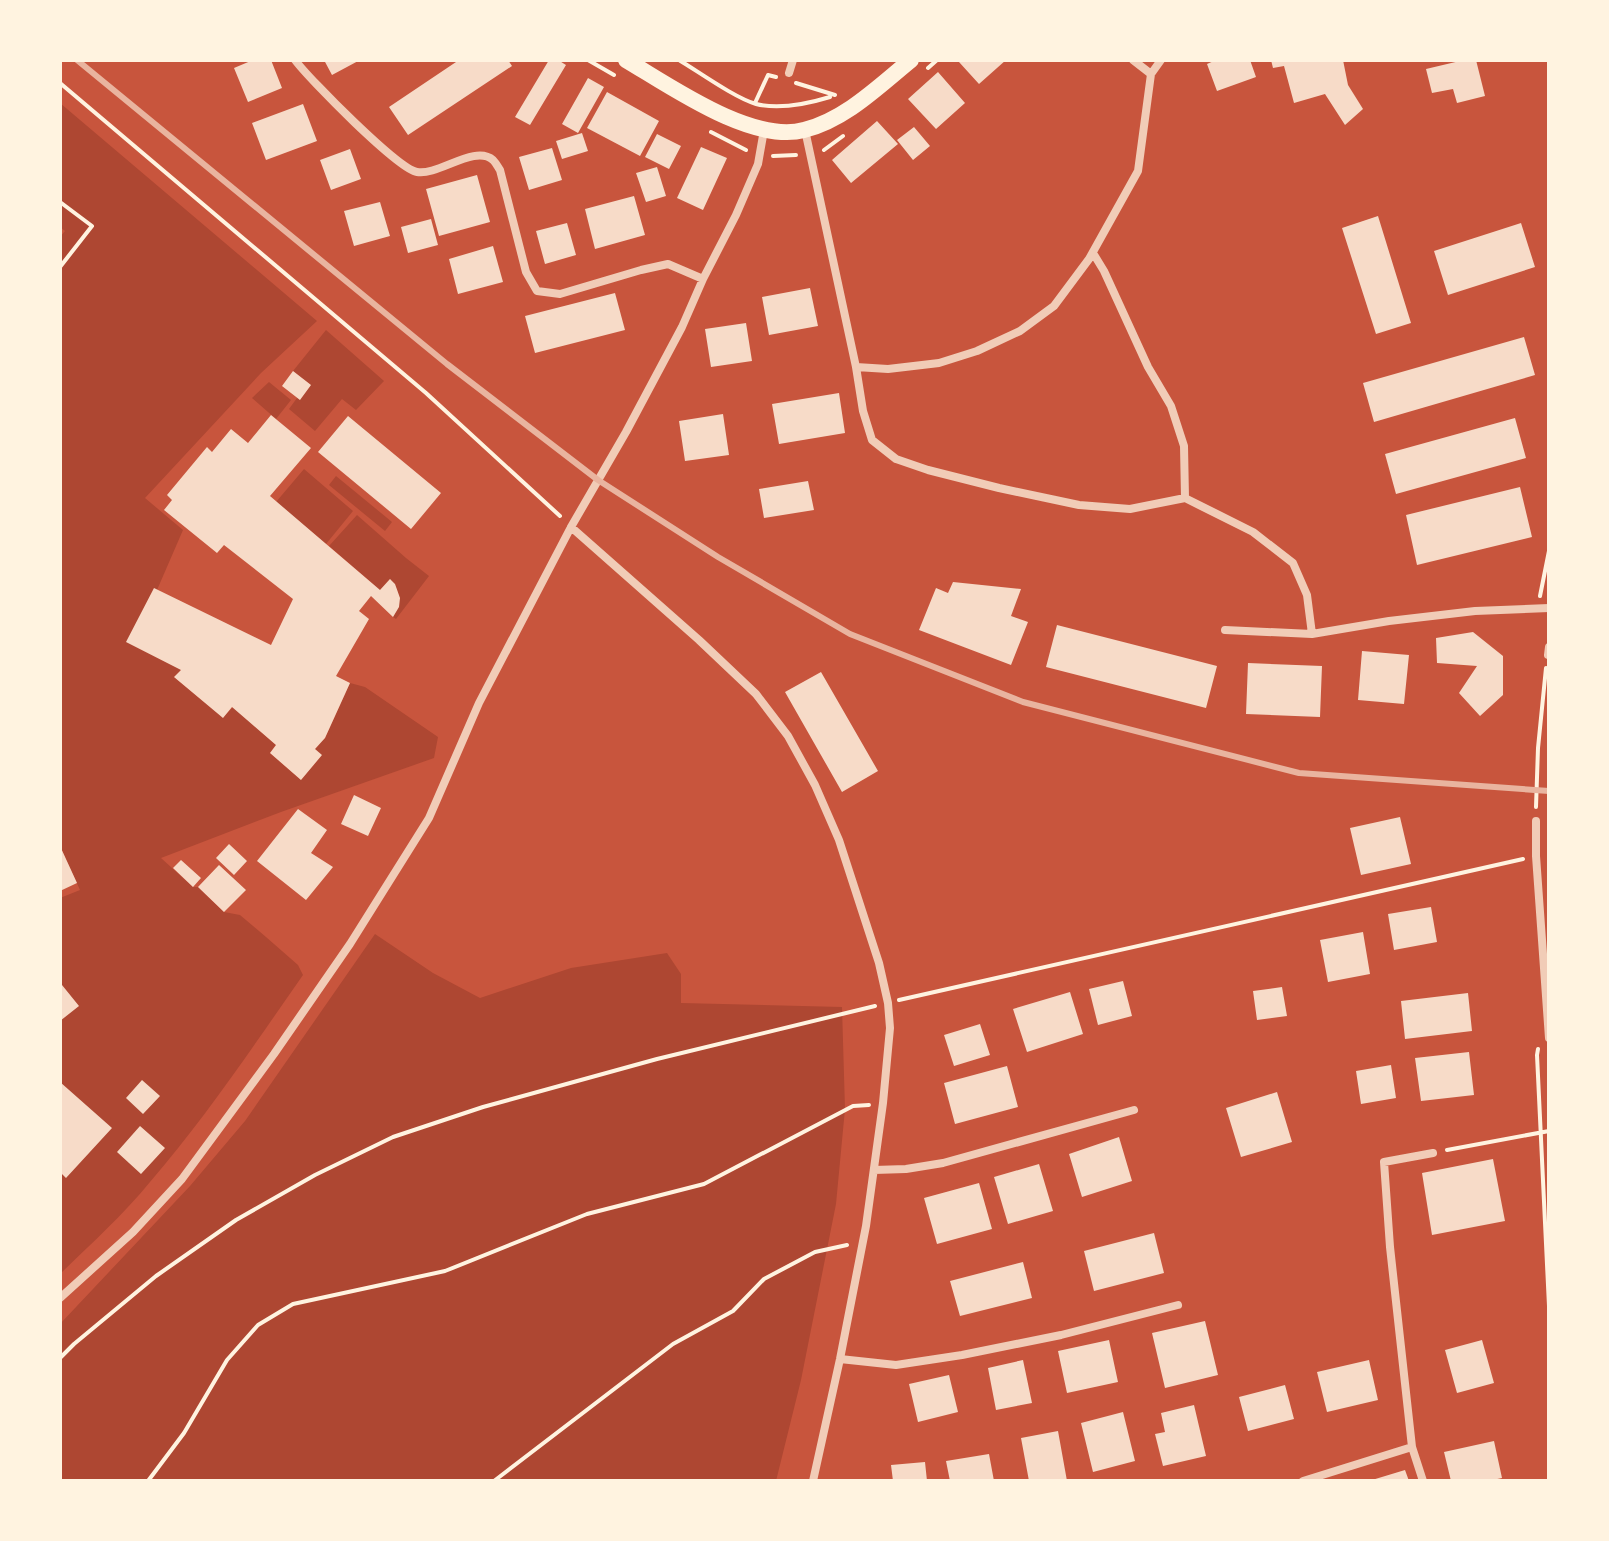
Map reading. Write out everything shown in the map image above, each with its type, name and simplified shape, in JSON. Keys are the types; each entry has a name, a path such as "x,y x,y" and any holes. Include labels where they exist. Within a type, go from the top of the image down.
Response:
{"main road":[{"path":"626,60 700,104 764,130 786,133 805,130 835,118 868,96 911,60"}],"street":[{"path":"295,60 350,118 403,166 418,173 464,158 485,155 493,160 500,170 526,272 537,291 560,294 668,264 703,279"},
{"path":"789,73 793,60"},
{"path":"1133,60 1151,74"},
{"path":"856,367 888,369 939,363 977,351 1020,331 1054,306 1093,253 1138,171 1151,74 1161,60"},
{"path":"60,1298 133,1232 182,1179 350,944 429,818 479,703 571,527 682,327 749,186 758,164 764,130"},
{"path":"805,130 863,411 872,440 896,459 928,470 1079,505 1130,509 1185,498 1253,532 1293,563 1307,595 1312,634"},
{"path":"1093,253 1148,367 1171,406 1184,446 1185,498"},
{"path":"571,527 756,694 788,736 815,785 839,840 879,963 890,1028 883,1103 866,1226 813,1481"},
{"path":"1225,630 1312,634 1475,611 1549,608"},
{"path":"1536,821 1549,1038"},
{"path":"874,1170 943,1163 1134,1110"},
{"path":"1423,1481 1412,1447 1384,1162 1433,1153"},
{"path":"840,1359 896,1365 962,1355 1061,1335 1178,1305"},
{"path":"1303,1481 1412,1447"}],"path":[{"path":"60,83 426,393 571,527"},
{"path":"60,202 92,226 60,267"},
{"path":"1538,608 1549,551"},
{"path":"1536,821 1538,748 1548,651"},
{"path":"60,1358 156,1276 236,1220 315,1175 393,1137 483,1107 657,1059 888,1003 1536,856"},
{"path":"1547,1011 1537,1055 1549,1306"},
{"path":"148,1481 184,1433 227,1360 258,1325 293,1304 445,1271 587,1214 704,1184 853,1106 883,1103"},
{"path":"1433,1153 1549,1131"},
{"path":"494,1481 673,1344 733,1311 764,1279 815,1252 846,1246 866,1226"}],"shaded area":[{"path":"60,103 317,321 261,373 145,498 183,530 157,590 181,670 174,677 223,717 233,707 276,745 270,753 301,780 321,756 315,749 325,738 350,683 365,687 438,737 434,758 161,858 224,912 240,915 298,965 303,975 171,1157 129,1206 60,1274 60,898 80,890 60,846 60,237 65,231 60,227"},
{"path":"326,330 384,381 356,410 342,399 315,431 289,409 311,385 293,371"},
{"path":"269,382 291,400 276,419 252,398"},
{"path":"304,469 353,511 326,544 276,502"},
{"path":"336,476 392,522 385,531 329,485"},
{"path":"357,515 429,576 396,619 393,617 399,597 390,579 380,590 329,546"},
{"path":"375,934 433,973 480,998 571,968 667,953 681,974 681,1003 842,1007 845,1109 836,1204 801,1380 776,1481 60,1481 60,1324 190,1186 245,1121"}],"building":[{"path":"253,60 271,60 282,88 248,102 234,68"},
{"path":"324,60 360,60 332,75"},
{"path":"459,60 508,60 512,66 408,135 389,107"},
{"path":"549,60 558,60 566,65 530,125 515,117"},
{"path":"1006,60 979,84 959,62"},
{"path":"1216,60 1250,60 1256,77 1217,91 1207,64"},
{"path":"1271,60 1343,60 1348,85 1363,109 1345,125 1325,94 1294,103 1284,66 1273,68"},
{"path":"1476,60 1485,96 1457,103 1453,89 1432,93 1426,69"},
{"path":"938,72 965,103 936,129 908,99"},
{"path":"588,78 604,87 578,133 562,124"},
{"path":"607,92 659,121 640,156 587,128"},
{"path":"303,104 317,141 266,160 252,123"},
{"path":"877,121 898,144 851,183 832,160"},
{"path":"914,127 930,146 913,160 897,140"},
{"path":"582,133 588,151 562,159 556,141"},
{"path":"657,134 681,146 669,169 645,157"},
{"path":"701,147 727,158 703,210 677,198"},
{"path":"552,148 562,180 529,190 519,157"},
{"path":"350,149 361,179 331,190 320,160"},
{"path":"657,167 666,196 646,202 636,173"},
{"path":"477,175 490,222 439,236 426,189"},
{"path":"634,196 645,235 595,249 585,209"},
{"path":"380,202 390,236 354,246 344,211"},
{"path":"1378,216 1411,323 1376,334 1342,228"},
{"path":"431,219 438,245 408,253 401,227"},
{"path":"567,223 576,255 545,264 536,231"},
{"path":"1521,223 1535,267 1448,295 1434,251"},
{"path":"493,246 503,282 458,294 449,259"},
{"path":"810,288 818,326 769,335 762,297"},
{"path":"615,293 625,330 535,353 525,316"},
{"path":"746,323 752,361 711,367 705,329"},
{"path":"1524,337 1535,375 1374,422 1363,383"},
{"path":"293,371 311,385 300,400 282,386"},
{"path":"839,393 845,433 779,444 772,404"},
{"path":"723,414 729,455 685,461 679,421"},
{"path":"271,415 311,448 270,496 380,590 390,579 400,598 393,617 371,596 359,611 369,619 336,676 350,683 325,738 315,749 322,755 301,780 270,753 276,745 232,707 223,718 174,677 181,670 126,642 154,588 271,645 293,599 224,545 217,553 164,510 172,500 167,495 207,447 212,452 231,429 248,443"},
{"path":"348,416 441,493 411,529 318,452"},
{"path":"1515,418 1526,458 1396,494 1385,454"},
{"path":"808,481 814,510 764,518 759,489"},
{"path":"1520,487 1532,537 1417,565 1406,515"},
{"path":"953,582 1021,589 1011,616 1028,622 1011,665 919,630 936,588 948,593"},
{"path":"1057,625 1217,666 1206,708 1046,667"},
{"path":"1473,632 1503,656 1503,695 1480,716 1459,693 1477,666 1437,663 1436,638"},
{"path":"1362,651 1409,655 1404,704 1358,700"},
{"path":"1248,663 1322,666 1320,717 1246,714"},
{"path":"821,672 878,771 842,792 785,692"},
{"path":"354,795 381,808 368,836 341,824"},
{"path":"298,809 327,830 311,853 333,867 306,900 257,861"},
{"path":"1400,817 1411,864 1361,875 1350,828"},
{"path":"229,844 247,861 234,875 216,858"},
{"path":"60,846 77,883 60,891"},
{"path":"181,860 201,878 193,887 173,868"},
{"path":"219,865 246,890 224,912 198,887"},
{"path":"1431,907 1437,942 1394,950 1388,914"},
{"path":"1363,932 1370,974 1328,982 1320,940"},
{"path":"1123,981 1132,1016 1098,1025 1089,989"},
{"path":"60,986 79,1006 60,1021"},
{"path":"1282,987 1287,1016 1257,1020 1253,991"},
{"path":"1070,992 1083,1034 1027,1052 1013,1009"},
{"path":"1468,993 1472,1031 1405,1039 1401,1001"},
{"path":"980,1024 990,1055 954,1066 944,1035"},
{"path":"1469,1052 1474,1095 1421,1101 1415,1058"},
{"path":"1391,1065 1396,1098 1361,1104 1356,1071"},
{"path":"1007,1066 1018,1107 955,1124 944,1083"},
{"path":"142,1080 160,1096 143,1114 126,1098"},
{"path":"60,1082 112,1128 66,1178 60,1172"},
{"path":"1277,1092 1292,1142 1241,1157 1226,1108"},
{"path":"140,1126 165,1148 141,1174 117,1152"},
{"path":"1119,1137 1132,1181 1082,1197 1069,1154"},
{"path":"1493,1159 1505,1221 1432,1235 1422,1173"},
{"path":"1039,1164 1053,1211 1008,1224 994,1177"},
{"path":"979,1183 992,1229 937,1244 924,1198"},
{"path":"1154,1233 1164,1273 1094,1291 1084,1251"},
{"path":"1023,1262 1032,1298 960,1316 950,1281"},
{"path":"1205,1321 1218,1375 1165,1388 1152,1333"},
{"path":"1109,1340 1118,1382 1067,1393 1058,1351"},
{"path":"1482,1340 1494,1383 1457,1393 1445,1350"},
{"path":"1023,1360 1032,1403 996,1410 988,1368"},
{"path":"1369,1360 1378,1400 1327,1412 1317,1372"},
{"path":"949,1375 958,1412 918,1422 909,1384"},
{"path":"1285,1385 1294,1419 1248,1431 1239,1397"},
{"path":"1194,1405 1206,1456 1163,1466 1155,1434 1165,1432 1161,1413"},
{"path":"1123,1412 1135,1461 1093,1472 1081,1423"},
{"path":"1058,1431 1067,1481 1029,1481 1021,1438"},
{"path":"1494,1441 1502,1478 1451,1481 1444,1452"},
{"path":"989,1454 994,1481 950,1481 946,1461"},
{"path":"925,1462 927,1481 893,1481 891,1465"},
{"path":"1405,1470 1409,1481 1372,1481 1372,1480"}],"railway":[{"path":"77,60 447,364 598,480 718,557 850,634 1023,702 1299,773 1549,791"}]}
